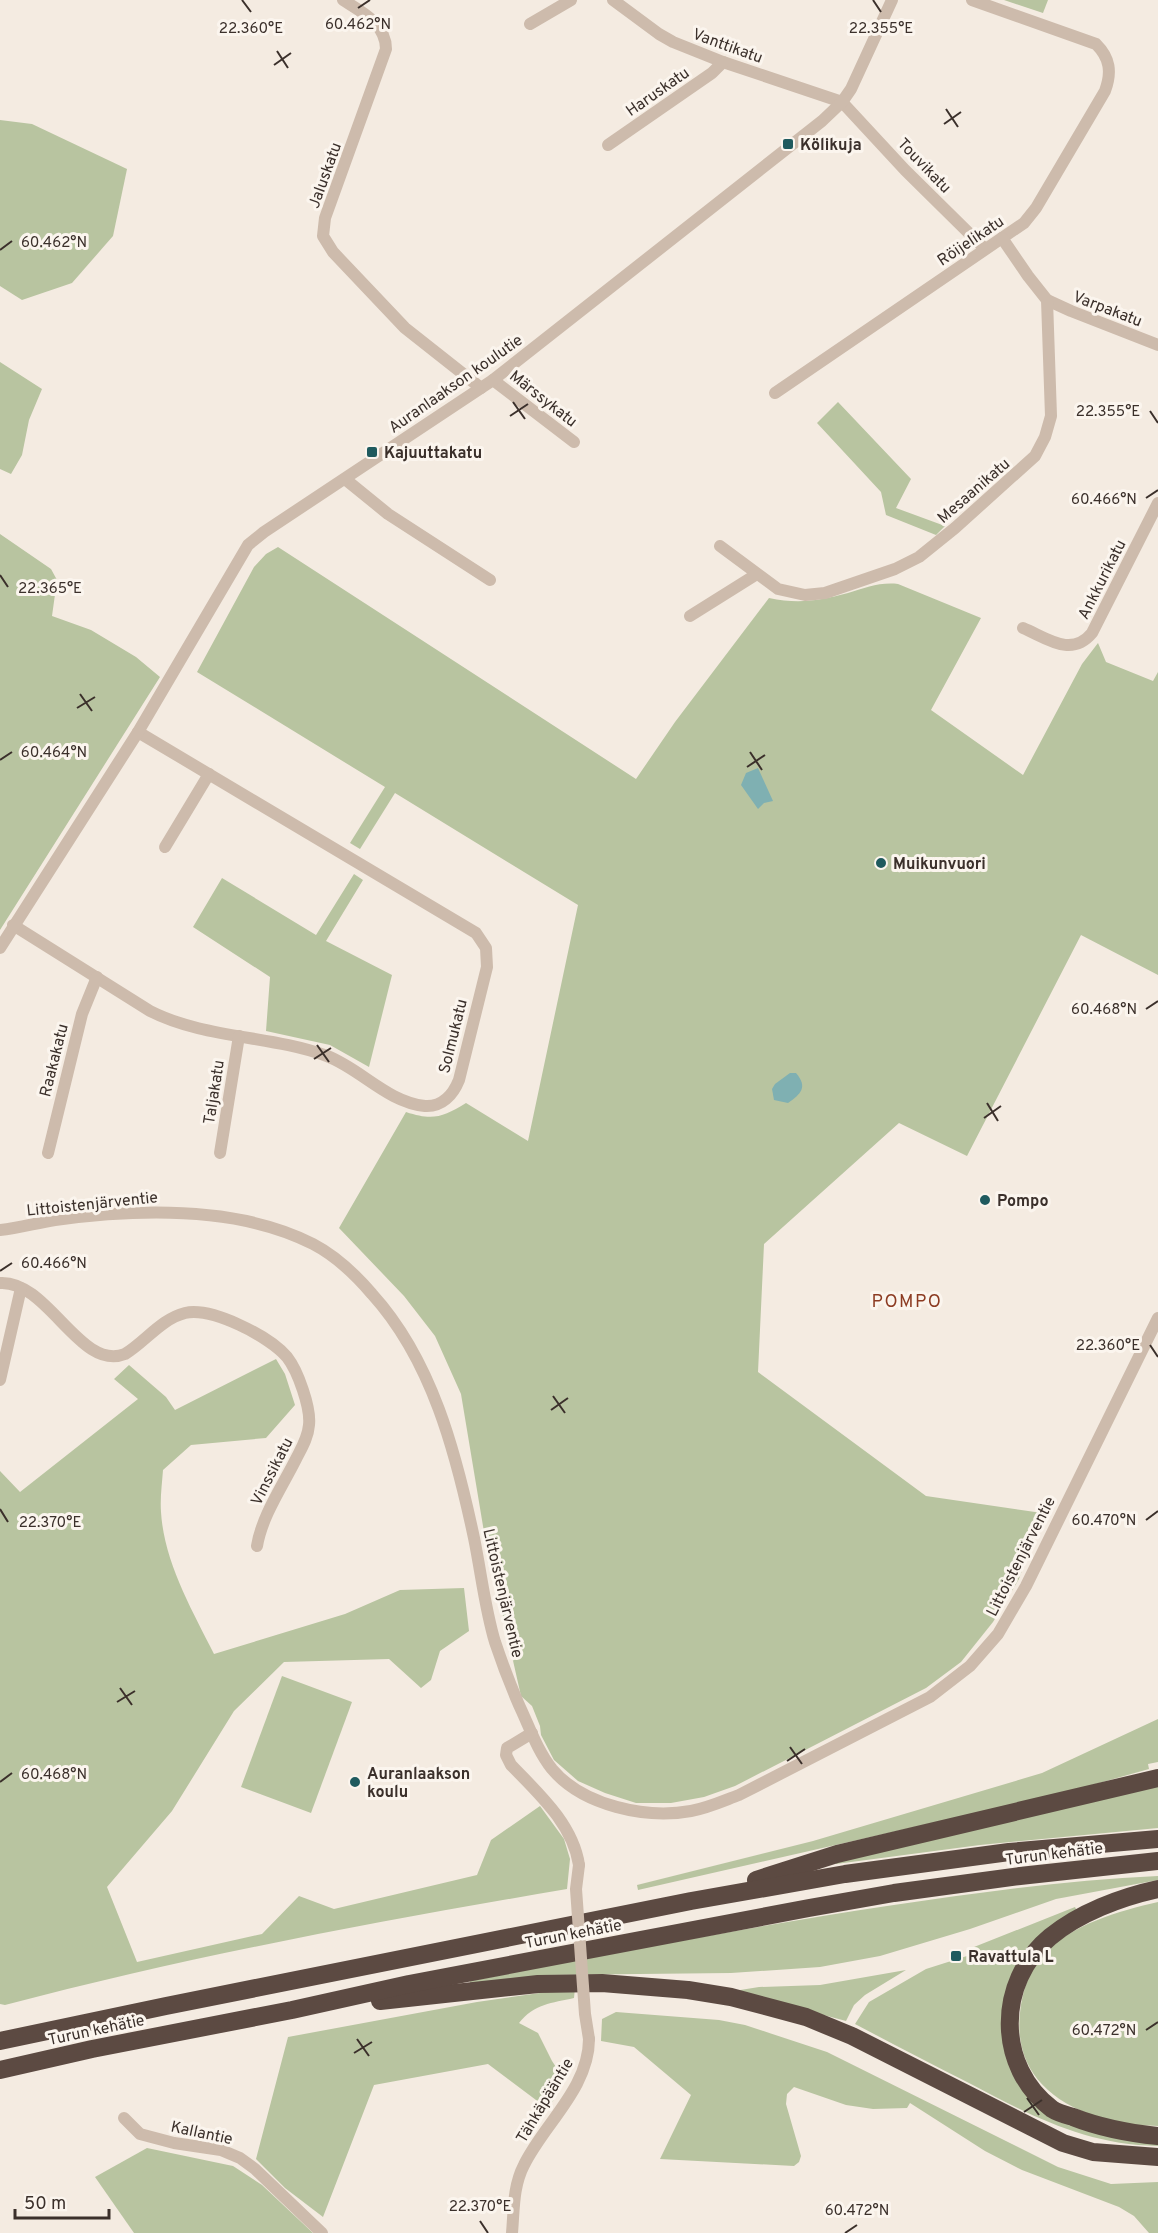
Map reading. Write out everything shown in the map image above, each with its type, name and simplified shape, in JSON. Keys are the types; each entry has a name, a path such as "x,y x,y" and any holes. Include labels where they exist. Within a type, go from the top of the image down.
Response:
{"highway":[{"path":"691,1900 837,1854 1158,1778"},
{"name":"Turun kehätie","path":"0,2041 177,2003 691,1900 845,1874 1009,1852 1158,1839"},
{"name":"Turun kehätie","path":"0,2070 409,1984 809,1908 894,1893 1158,1862"},
{"path":"1158,1889 1106,1906 1062,1928 1048,1938 1034,1954 1017,1982 1010,2012 1009,2032 1015,2061 1022,2074 1029,2086 1054,2110 1110,2130 1158,2136"},
{"path":"292,2010 538,1984 602,1983 688,1990 768,2006 815,2020 852,2036 1063,2143 1108,2154 1158,2157"}],"street":[{"name":"Jaluskatu","path":"343,0 376,23 384,36 386,49 325,218 323,236 333,252 405,328 481,388"},
{"path":"530,24 571,0"},
{"name":"Vanttikatu","path":"613,0 658,34 687,49 842,102"},
{"name":"Auranlaakson koulutie","path":"0,948 138,732 248,545 264,532 493,380 822,121 842,102 858,78 892,0"},
{"name":"Röijelikatu","path":"776,393 1002,238 1030,216 1102,98 1110,77 1110,70 1106,55 1090,41 972,0"},
{"name":"Haruskatu","path":"608,145 712,74 723,62"},
{"name":"Touvikatu","path":"842,102 905,170 985,249"},
{"path":"1002,238 1020,266 1047,300"},
{"name":"Varpakatu","path":"1047,300 1158,345"},
{"name":"Mesaanikatu","path":"720,546 778,589 805,595 835,590 895,569 929,549 1028,463 1035,456 1045,437 1051,416 1047,300"},
{"name":"Märssykatu","path":"493,380 574,442"},
{"path":"345,479 382,510 490,580"},
{"name":"Ankkurikatu","path":"1023,628 1067,646 1077,645 1086,640 1092,633 1158,503"},
{"path":"690,616 757,574"},
{"name":"Solmukatu","path":"13,925 150,1011 169,1020 194,1028 321,1054 337,1061 379,1088 409,1102 425,1106 437,1104 454,1092 487,967 487,954 480,938 466,926 138,732"},
{"path":"165,847 209,774"},
{"name":"Raakakatu","path":"48,1153 82,1014 97,977"},
{"name":"Taljakatu","path":"220,1153 239,1036"},
{"name":"Littoistenjärventie","path":"0,1230 53,1220 144,1212 197,1214 259,1225 311,1243 330,1253 384,1306 411,1347 439,1410 456,1464 473,1535 494,1640 513,1692 542,1754 552,1769 577,1790 598,1800 627,1809 649,1812 672,1813 712,1806 739,1795 930,1697 970,1665 998,1634 1026,1586 1158,1318"},
{"name":"Vinssikatu","path":"0,1283 9,1283 34,1296 86,1345 105,1357 118,1357 125,1354 174,1317 193,1312 211,1314 231,1322 263,1338 283,1353 296,1373 308,1409 309,1425 300,1450 261,1527 257,1546"},
{"path":"0,1380 21,1288"},
{"name":"Tähkäpääntie","path":"512,2233 516,2184 524,2164 561,2110 589,2055 576,1889 579,1864 574,1845 555,1812 511,1765 506,1755 507,1748 532,1733"},
{"name":"Kallantie","path":"124,2118 140,2134 174,2143 221,2150 240,2158 255,2169 322,2233"}],"green space":[{"path":"1004,0 1048,0 1043,13"},
{"path":"0,120 32,124 127,169 113,236 72,283 22,300 0,286"},
{"path":"0,362 42,389 29,420 22,455 11,474 0,469"},
{"path":"838,402 911,479 896,508 945,526 936,535 886,515 881,492 817,423"},
{"path":"0,534 51,569 57,580 52,616 91,630 136,657 160,677 0,930"},
{"path":"278,547 636,779 675,722 769,598 808,601 879,585 898,584 981,618 931,710 1023,775 1082,664 1098,643 1106,662 1153,681 1158,672 1158,975 1081,935 967,1156 899,1123 764,1244 758,1372 926,1496 1042,1513 1019,1579 993,1622 961,1662 926,1688 735,1786 704,1797 671,1803 636,1803 578,1781 554,1760 541,1735 532,1706 521,1696 484,1532 461,1394 435,1336 404,1296 339,1228 406,1112 431,1117 438,1116 451,1112 466,1103 528,1141 578,905 395,793 360,849 350,843 385,787 197,672 254,567 266,554"},
{"path":"354,874 363,880 326,941 392,975 369,1067 330,1045 266,1031 270,977 193,927 222,878 316,935"},
{"path":"276,1359 285,1374 295,1405 266,1438 191,1445 163,1470 161,1512 167,1549 188,1603 214,1654 345,1614 400,1590 464,1588 469,1631 440,1651 431,1680 421,1688 389,1659 284,1662 234,1711 172,1811 107,1887 137,1962 262,1934 299,1896 334,1909 477,1875 491,1840 540,1806 564,1839 570,1859 567,1889 215,1955 5,2005 0,2004 0,1471 20,1492 138,1399 114,1379 129,1365 166,1397 175,1410"},
{"path":"282,1676 352,1702 311,1813 241,1787"},
{"path":"1158,1719 1158,1762 1148,1764 1149,1769 1060,1794 638,1890 637,1885 813,1841 1042,1773"},
{"path":"1158,1785 1158,1828 980,1845 836,1864 836,1860"},
{"path":"1158,1876 1158,1880 1056,1899 970,1929 880,1956 820,1967 731,1973 546,1975 470,1985 470,1981 835,1914 1022,1888"},
{"path":"1158,1902 1158,2126 1122,2125 1062,2101 1037,2079 1022,2050 1021,2005 1034,1967 1044,1954 1068,1934 1097,1920"},
{"path":"1075,1907 1078,1913 1006,1998 1030,2096 1158,2140 1158,2146 1107,2140 1037,2117 855,2024 869,2002 926,1969 970,1955 969,1949"},
{"path":"906,1970 865,1995 854,2005 846,2021 734,1991 759,1987 820,1985"},
{"path":"575,1988 574,1998 537,2008 519,2023 538,2033 562,2076 563,2085 548,2109 488,2064 374,2085 323,2217 285,2188 256,2159 288,2037 477,2002"},
{"path":"616,2012 719,2020 745,2025 827,2052 1058,2167 1111,2184 1158,2182 1158,2233 1149,2233 1134,2216 1119,2207 1022,2170 985,2151 910,2103 907,2108 873,2109 846,2105 794,2087 787,2094 786,2104 801,2156 799,2162 794,2166 660,2159 691,2095 634,2047 601,2041 602,2019"},
{"path":"147,2148 233,2166 262,2185 313,2233 134,2233 95,2177"}],"water":[{"path":"758,768 773,801 764,803 758,809 741,785 746,773"},
{"path":"790,1073 796,1073 800,1078 801,1090 788,1103 774,1100 772,1089"}],"place":[{"name":"Kölikuja","path":"788,144"},
{"name":"Kajuuttakatu","path":"372,452"},
{"name":"Muikunvuori","path":"881,863"},
{"name":"Pompo","path":"985,1200"},
{"name":"Auranlaakson koulu","path":"355,1782"},
{"name":"Ravattula L","path":"956,1956"}],"district":[{"name":"POMPO","path":"907,1301"}]}
